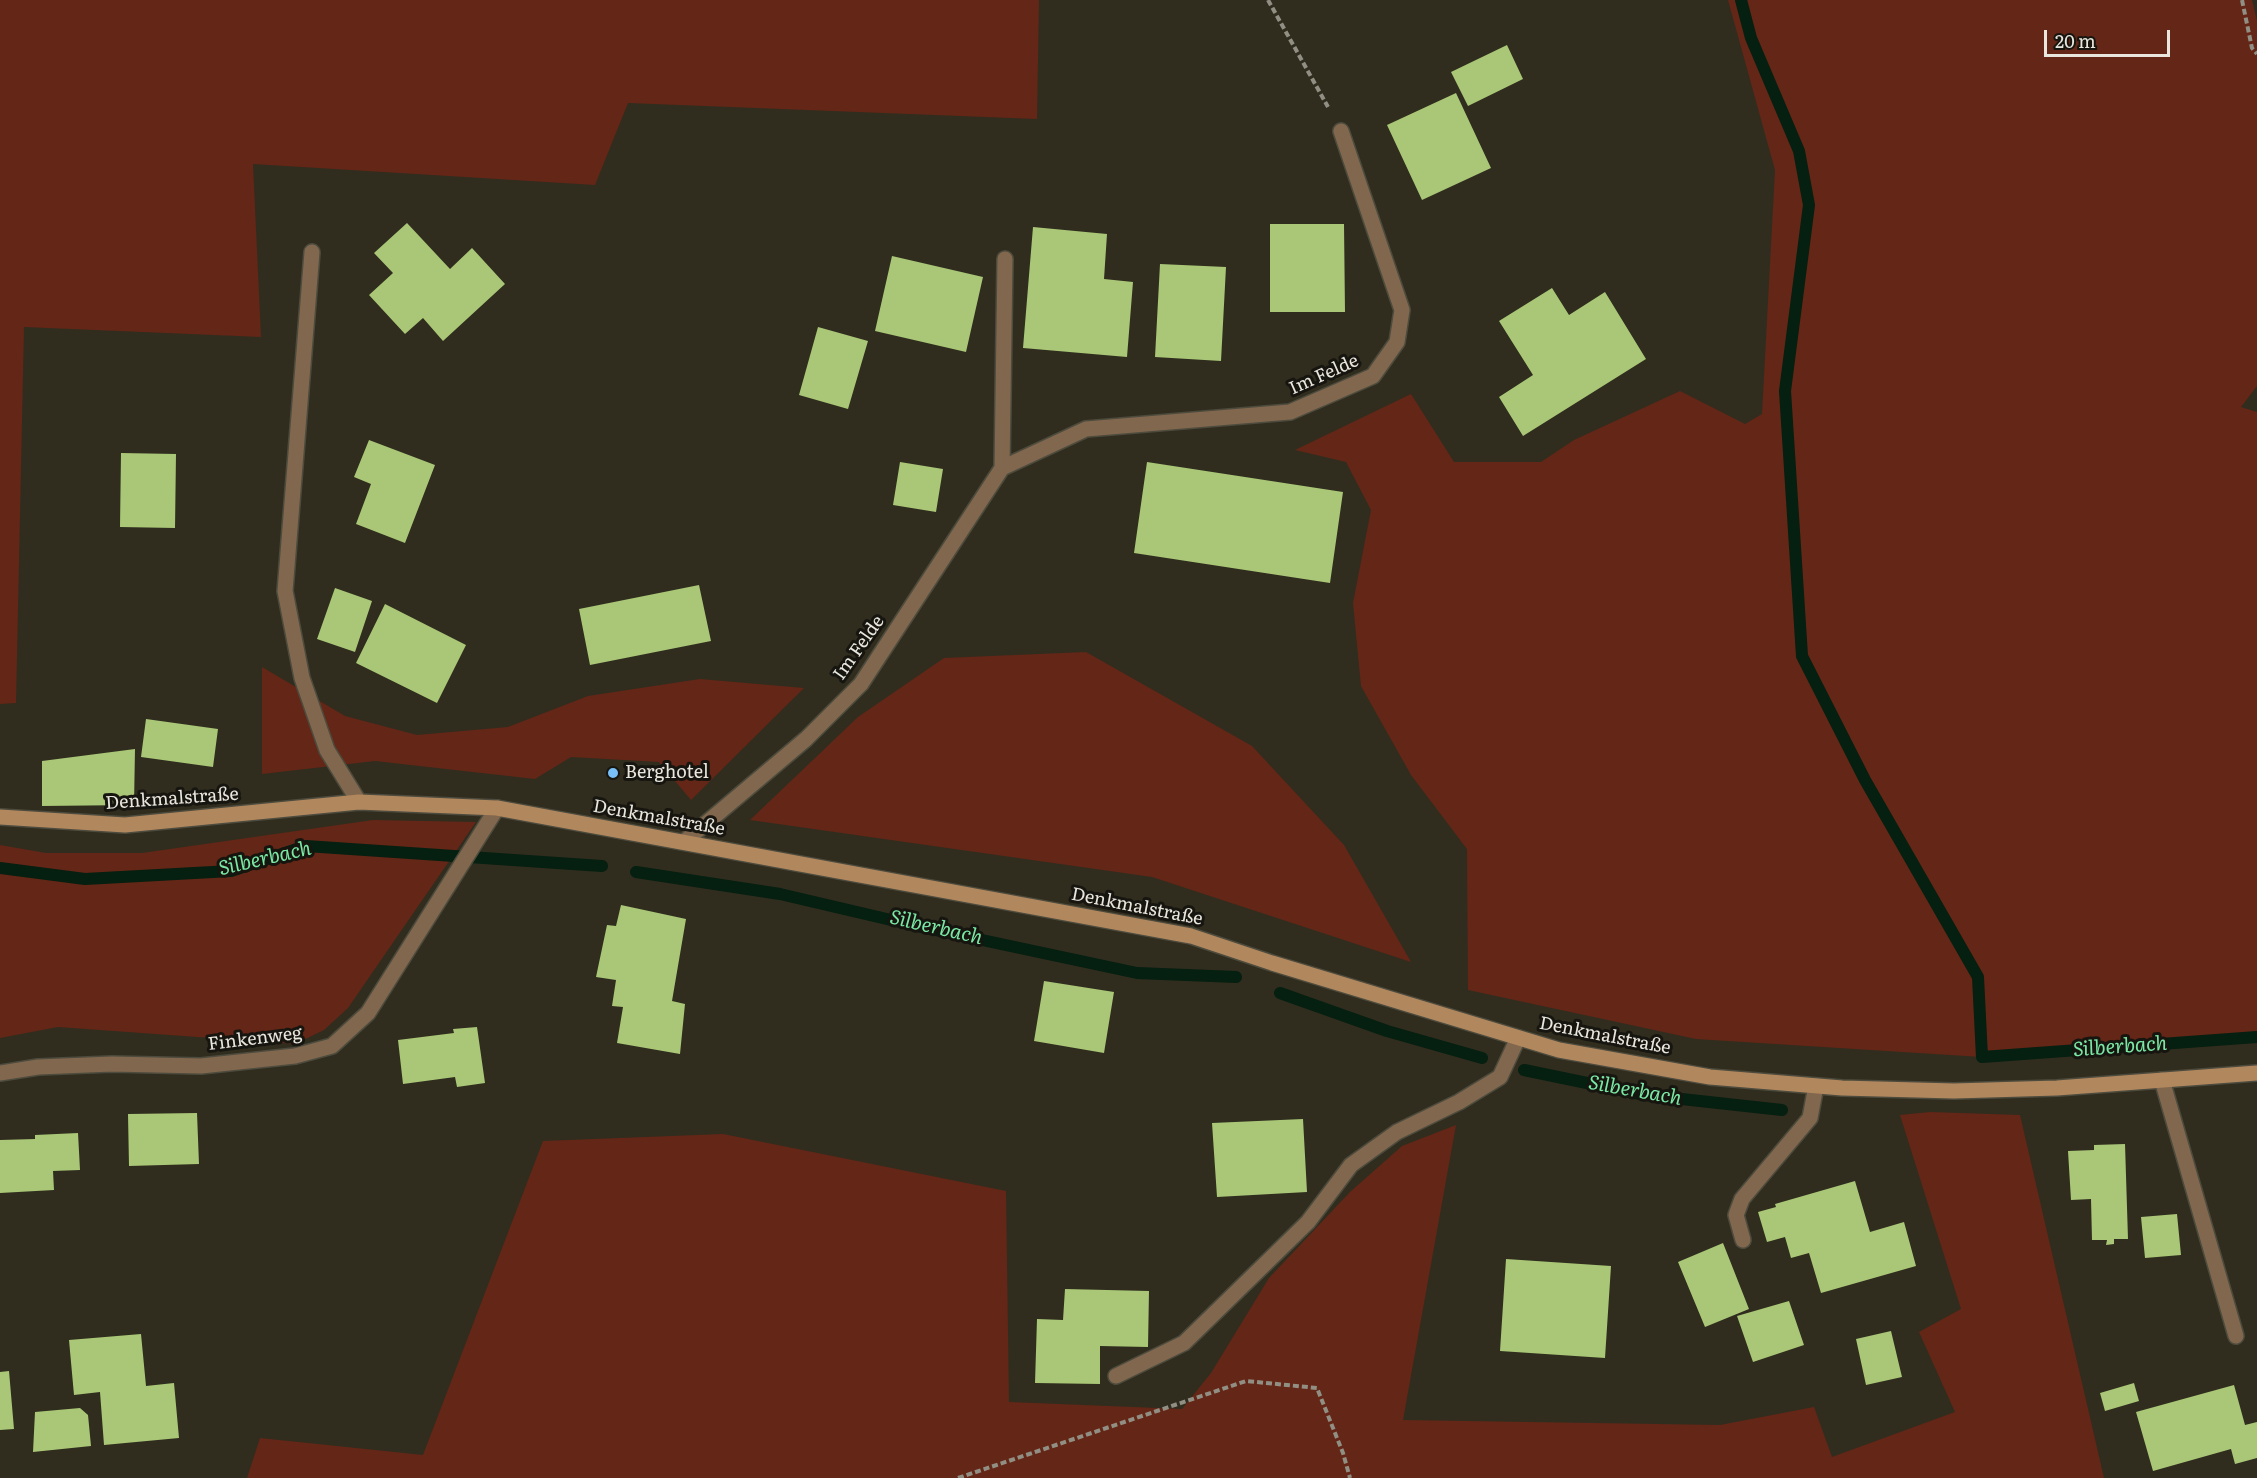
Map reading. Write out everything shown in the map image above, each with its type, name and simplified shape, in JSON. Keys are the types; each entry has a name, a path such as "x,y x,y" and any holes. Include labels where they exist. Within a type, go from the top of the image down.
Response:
{"main road":[{"name":"Denkmalstraße","path":"0,817 125,825 359,802 497,808 1191,936 1272,963 1559,1050 1710,1077 1842,1089 1965,1090 2057,1088 2257,1073"}],"street":[{"name":"Im Felde","path":"684,842 806,739 861,684 1002,468 1086,429 1290,412 1373,376 1397,342 1402,310 1341,131"},
{"path":"312,252 285,591 302,678 327,750 359,802"},
{"path":"1002,468 1005,259"},
{"name":"Finkenweg","path":"0,1073 38,1068 112,1064 201,1066 295,1056 332,1046 368,1013 497,808"},
{"path":"1116,1376 1184,1342 1308,1222 1351,1165 1397,1132 1459,1102 1500,1077 1518,1038"},
{"path":"2162,1080 2236,1336"},
{"path":"1743,1240 1736,1215 1742,1199 1810,1118 1816,1086"}],"path":[{"path":"1268,0 1341,131"},
{"path":"2242,0 2252,48 2257,54"},
{"path":"958,1478 1246,1382 1317,1389 1350,1478"}],"shaded area":[{"path":"0,0 1039,0 1037,119 628,103 595,185 253,164 261,337 24,327 16,703 0,704"},
{"path":"1728,0 2252,0 2257,21 2257,386 2241,407 2257,412 2257,1032 1982,1057 1696,1039 1468,990 1467,849 1411,775 1361,686 1353,603 1371,510 1346,462 1295,450 1411,394 1454,462 1541,462 1574,440 1680,391 1745,424 1762,414 1775,170"},
{"path":"1086,652 1252,746 1344,845 1411,962 1152,877 750,820 858,717 944,658"},
{"path":"262,667 345,716 417,735 508,727 588,696 700,679 804,688 691,800 659,762 571,757 535,779 375,761 262,774"},
{"path":"373,820 476,822 348,1008 324,1030 295,1044 58,1027 0,1038 0,845 46,853 142,853"},
{"path":"1930,1112 2020,1115 2104,1478 247,1478 260,1438 423,1455 543,1141 723,1134 1006,1191 1009,1402 1182,1409 1211,1373 1269,1278 1350,1192 1402,1146 1456,1125 1403,1420 1720,1425 1814,1407 1832,1457 1955,1412 1919,1332 1961,1309 1900,1115"}],"building":[{"path":"1507,45 1523,79 1468,106 1451,72"},
{"path":"1456,93 1491,168 1422,200 1387,125"},
{"path":"407,223 450,269 472,248 505,284 443,341 423,318 405,334 369,295 393,273 374,253"},
{"path":"1270,224 1344,224 1345,312 1270,312"},
{"path":"1033,227 1107,234 1104,279 1133,282 1127,357 1023,348"},
{"path":"892,256 983,277 966,352 875,331"},
{"path":"1160,264 1226,267 1221,361 1155,357"},
{"path":"1552,288 1569,315 1605,292 1646,359 1523,436 1499,397 1533,375 1499,321"},
{"path":"818,327 868,341 848,409 799,395"},
{"path":"369,440 435,465 405,543 356,524 371,484 354,477"},
{"path":"121,453 176,454 175,528 120,527"},
{"path":"900,462 943,469 936,512 893,505"},
{"path":"1147,462 1343,492 1330,583 1134,553"},
{"path":"699,585 711,641 590,665 579,609"},
{"path":"335,588 372,601 355,652 317,639"},
{"path":"385,604 466,645 437,703 356,663"},
{"path":"146,719 218,729 213,767 141,757"},
{"path":"135,749 134,805 42,806 42,761"},
{"path":"621,905 686,919 672,1001 685,1004 680,1054 617,1043 623,1007 612,1006 616,980 596,977 607,925 616,926"},
{"path":"1044,981 1114,992 1104,1053 1034,1041"},
{"path":"477,1027 485,1083 457,1087 455,1077 403,1084 398,1040 454,1033 453,1029"},
{"path":"197,1113 199,1164 129,1166 128,1114"},
{"path":"1303,1119 1307,1192 1217,1197 1212,1123"},
{"path":"78,1133 80,1170 53,1171 54,1190 0,1193 0,1140 35,1139 35,1135"},
{"path":"2125,1144 2128,1239 2114,1239 2114,1244 2106,1245 2107,1240 2092,1240 2091,1199 2071,1200 2068,1151 2094,1150 2094,1145"},
{"path":"1855,1181 1870,1232 1904,1222 1916,1266 1821,1293 1809,1253 1791,1258 1785,1237 1767,1242 1758,1212 1776,1207 1775,1204"},
{"path":"2177,1214 2181,1255 2145,1258 2141,1217"},
{"path":"1723,1243 1749,1309 1705,1327 1678,1262"},
{"path":"1506,1259 1611,1266 1605,1358 1500,1351"},
{"path":"1065,1289 1149,1291 1148,1347 1100,1346 1100,1384 1035,1383 1037,1319 1063,1320"},
{"path":"1789,1301 1804,1345 1753,1362 1737,1316"},
{"path":"1891,1331 1902,1377 1866,1385 1856,1339"},
{"path":"141,1334 146,1386 174,1383 179,1438 104,1445 100,1392 74,1395 69,1340"},
{"path":"9,1371 14,1429 0,1430 0,1372"},
{"path":"2134,1383 2139,1401 2105,1411 2100,1393"},
{"path":"2234,1385 2245,1425 2257,1422 2257,1458 2235,1464 2231,1449 2153,1471 2136,1412"},
{"path":"80,1408 88,1415 91,1446 33,1452 35,1412"}],"waterway":[{"path":"1741,0 1751,38 1799,151 1809,205 1785,391 1802,656 1865,780 1978,977 1982,1057 2257,1037"},
{"name":"Silberbach","path":"0,868 85,879 231,871 306,846 602,866"},
{"name":"Silberbach","path":"636,872 780,894 1137,973 1236,977"},
{"name":"Silberbach","path":"1280,993 1387,1031 1482,1058"},
{"name":"Silberbach","path":"1524,1070 1645,1095 1782,1110"}],"place":[{"name":"Berghotel","path":"613,773"}]}
